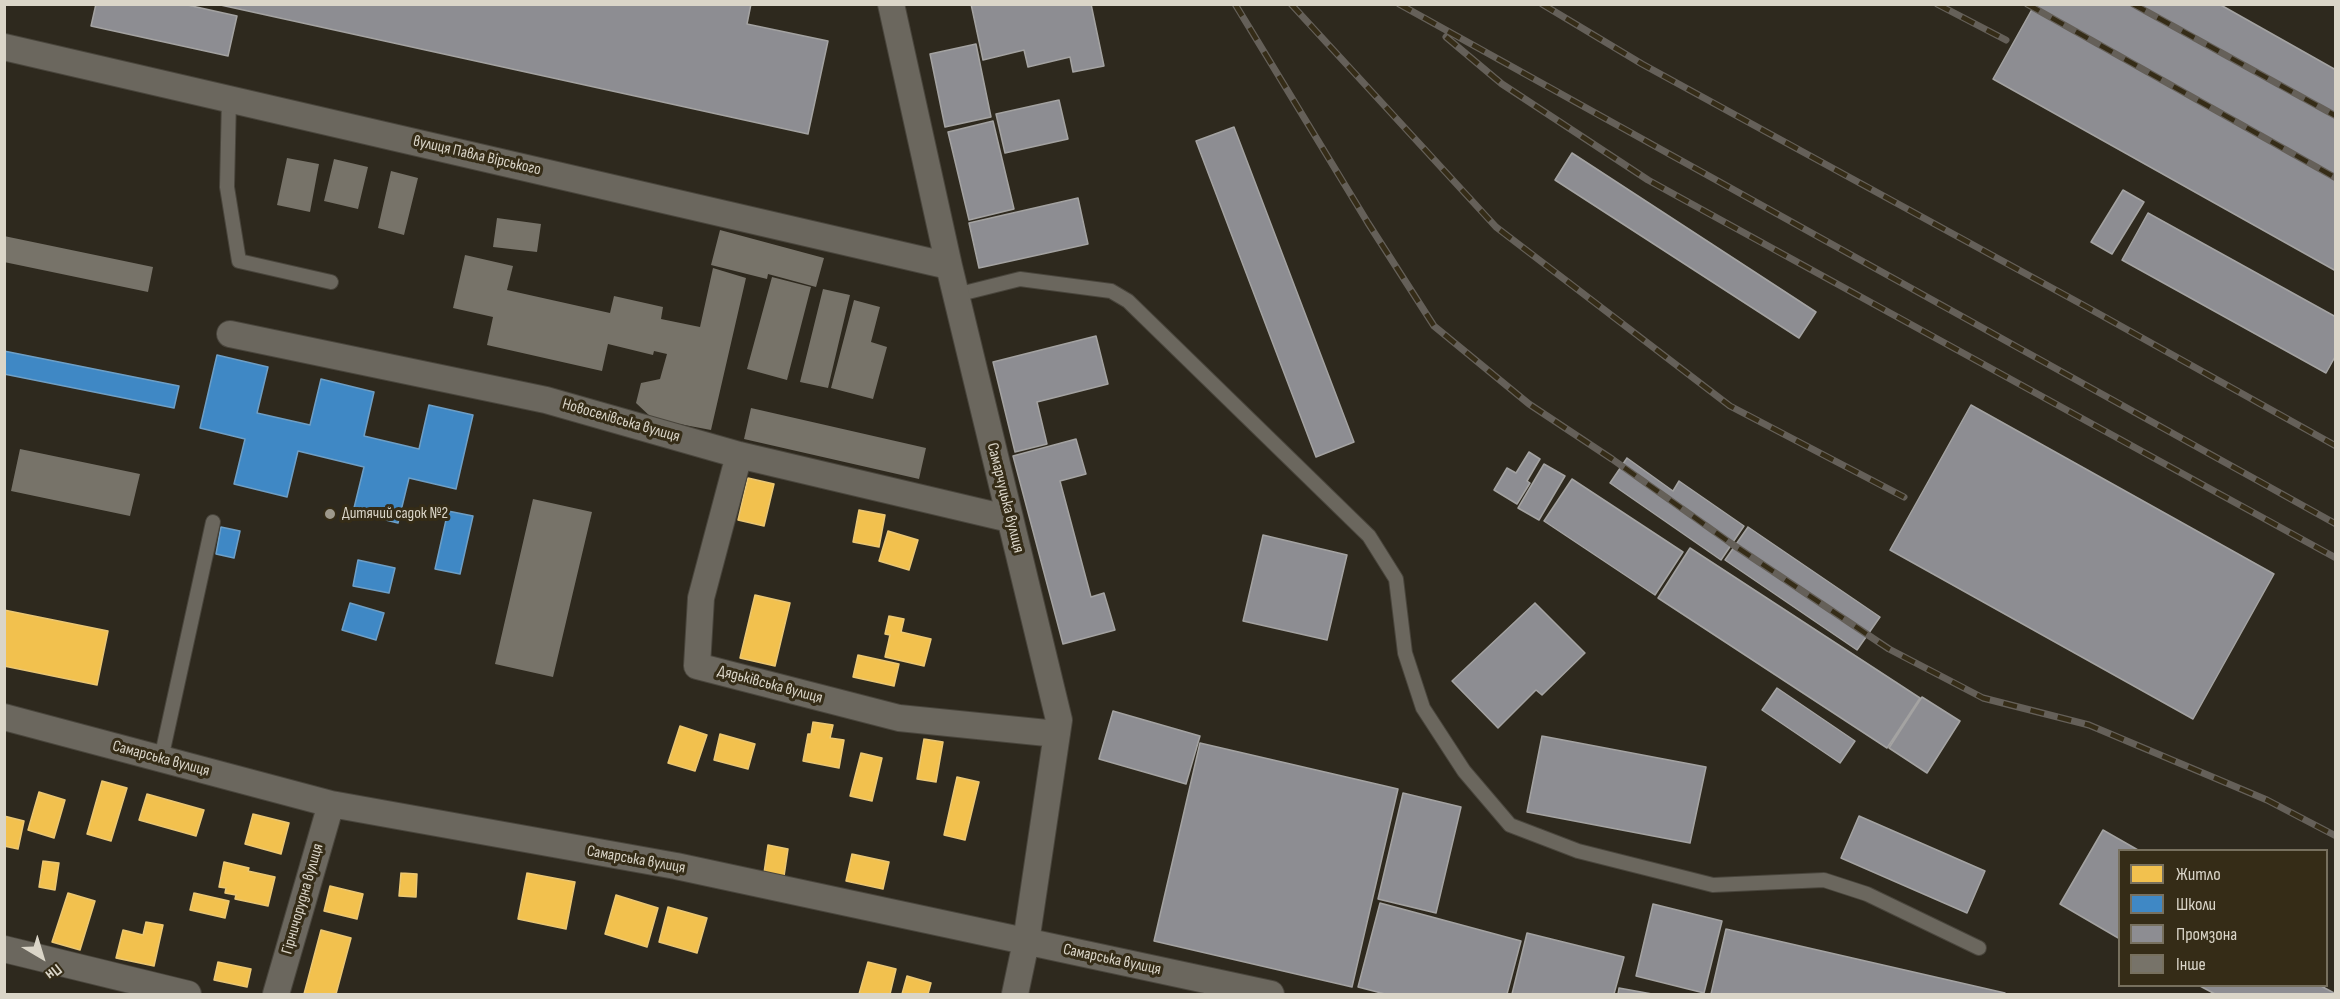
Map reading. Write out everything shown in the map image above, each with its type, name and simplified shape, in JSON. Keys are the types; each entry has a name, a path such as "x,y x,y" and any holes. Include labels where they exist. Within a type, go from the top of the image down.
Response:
{"street":[{"name":"Самарчуцька вулиця","path":"891,4 949,266 1059,720 1026,942 1015,994"},
{"name":"вулиця Павла Вірського","path":"4,47 949,266"},
{"name":"Новоселівська вулиця","path":"230,334 546,400 739,455 1010,519"},
{"name":"Дядьківська вулиця","path":"739,455 701,598 697,666 899,718 1057,734"},
{"name":"Самарська вулиця","path":"4,717 331,804 676,866 1262,994"},
{"name":"Гірничорудна вулиця","path":"276,994 331,804"},
{"path":"4,949 188,994"}],"lane":[{"path":"229,99 227,187 239,261 331,282"},
{"path":"956,295 1020,279 1111,291 1128,301 1369,536 1396,579 1405,653 1423,708 1464,771 1510,825 1578,851 1713,885 1824,880 1867,894 1979,948"},
{"path":"161,759 213,522"}],"building: Житло":[{"path":"748,478 774,484 764,526 738,520"},
{"path":"859,510 885,515 879,547 853,542"},
{"path":"888,531 918,540 909,570 879,561"},
{"path":"755,595 790,603 775,666 740,658"},
{"path":"4,610 108,631 97,685 4,666"},
{"path":"889,616 904,619 901,632 931,639 924,666 885,657 890,635 885,634"},
{"path":"858,655 899,664 894,686 853,677"},
{"path":"813,722 833,725 830,738 844,740 839,768 803,761 808,734 811,734"},
{"path":"680,726 707,735 695,771 668,763"},
{"path":"720,734 755,744 748,769 714,760"},
{"path":"924,739 943,742 936,782 917,779"},
{"path":"861,753 882,758 872,801 850,796"},
{"path":"957,777 979,782 965,840 944,835"},
{"path":"102,781 127,788 111,841 87,834"},
{"path":"39,792 65,800 54,838 28,830"},
{"path":"147,794 204,810 196,836 139,820"},
{"path":"253,814 289,823 281,854 245,844"},
{"path":"4,816 24,821 18,849 4,846"},
{"path":"768,845 788,849 783,883 763,880"},
{"path":"852,854 889,862 883,889 846,881"},
{"path":"43,861 59,863 55,890 39,887"},
{"path":"224,862 249,868 248,871 275,877 268,906 235,899 236,895 225,893 226,888 219,887"},
{"path":"401,873 417,874 416,897 399,896"},
{"path":"527,873 575,882 566,929 518,919"},
{"path":"330,886 363,894 357,919 324,911"},
{"path":"68,893 95,901 80,950 52,942"},
{"path":"194,893 229,901 225,918 190,910"},
{"path":"616,895 658,908 647,947 605,934"},
{"path":"668,907 707,918 697,953 659,942"},
{"path":"146,922 163,925 154,966 116,958 123,930 143,935"},
{"path":"321,930 351,938 336,994 304,994"},
{"path":"218,962 251,969 247,987 214,980"},
{"path":"868,962 896,969 890,994 859,994"},
{"path":"907,976 931,983 928,994 902,994"}],"building: Школи":[{"path":"4,351 179,386 174,408 4,374"},
{"path":"217,355 268,367 257,413 310,425 321,379 374,392 364,436 419,449 429,405 473,415 456,489 409,478 398,523 353,512 364,467 298,451 287,497 234,484 245,439 200,428"},
{"path":"448,511 473,516 460,574 435,569"},
{"path":"221,527 240,531 234,558 216,554"},
{"path":"358,560 395,568 389,593 353,586"},
{"path":"350,603 384,613 376,640 342,630"}],"building: Промзона":[{"path":"96,4 183,4 237,16 228,56 91,26"},
{"path":"216,4 751,4 747,24 828,41 808,134"},
{"path":"971,4 1091,4 1104,66 1073,72 1070,57 1028,67 1024,50 983,60"},
{"path":"2035,4 2219,4 2336,70 2336,271 1993,79"},
{"path":"976,44 991,117 945,127 930,54"},
{"path":"1059,100 1068,139 1005,153 996,114"},
{"path":"993,121 1014,209 969,220 948,132"},
{"path":"1234,127 1354,442 1316,457 1196,141"},
{"path":"1572,153 1816,312 1799,338 1555,180"},
{"path":"2123,190 2144,202 2112,254 2091,242"},
{"path":"1078,198 1088,244 979,268 969,223"},
{"path":"2148,213 2336,317 2336,355 2326,373 2122,260"},
{"path":"1096,336 1108,384 1037,402 1047,444 1015,452 993,362"},
{"path":"1971,405 2274,574 2193,719 1890,550"},
{"path":"1076,439 1086,474 1060,481 1091,597 1104,593 1115,630 1063,644 1013,456"},
{"path":"1529,452 1540,459 1527,481 1530,483 1517,504 1494,490 1507,468 1516,473"},
{"path":"1627,458 1673,491 1679,481 1744,526 1721,560 1610,483"},
{"path":"1544,464 1565,476 1539,520 1518,508"},
{"path":"1572,479 1683,552 1655,595 1544,521"},
{"path":"1748,527 1880,617 1857,650 1725,560"},
{"path":"1263,535 1347,555 1327,640 1243,621"},
{"path":"1690,548 1920,698 1887,748 1658,598"},
{"path":"1535,603 1585,653 1542,695 1536,690 1498,728 1452,681"},
{"path":"1777,688 1855,741 1840,763 1762,710"},
{"path":"1922,697 1960,721 1927,773 1889,748"},
{"path":"1113,711 1200,736 1186,784 1099,759"},
{"path":"1542,736 1706,767 1690,843 1527,812"},
{"path":"1200,743 1398,789 1352,987 1154,941"},
{"path":"1403,793 1461,807 1436,913 1378,899"},
{"path":"1859,816 1985,871 1967,913 1841,858"},
{"path":"2103,830 2136,849 2118,849 2118,938 2060,904"},
{"path":"1380,903 1521,941 1507,994 1385,994 1358,987"},
{"path":"1653,904 1722,921 1704,993 1636,976"},
{"path":"1726,929 2005,993 2005,994 1711,994"},
{"path":"1527,933 1624,957 1614,994 1512,994"},
{"path":"2202,987 2323,987 2336,994 2215,994"},
{"path":"1619,988 1652,994 1618,994"}],"building: Інше":[{"path":"287,158 319,164 310,212 277,205"},
{"path":"334,159 368,167 358,209 324,201"},
{"path":"391,171 418,178 404,235 378,228"},
{"path":"497,218 541,224 537,252 493,247"},
{"path":"720,230 824,258 816,287 768,274 767,279 711,265"},
{"path":"4,236 153,267 148,292 4,262"},
{"path":"465,255 513,266 507,290 610,313 614,296 663,307 661,319 700,327 713,268 746,278 711,430 653,419 636,403 641,383 660,379 667,354 654,351 653,355 608,344 602,371 487,345 493,317 453,308"},
{"path":"772,277 811,287 787,380 747,369"},
{"path":"823,289 850,295 828,388 800,382"},
{"path":"854,300 880,307 871,342 887,347 873,399 831,388"},
{"path":"751,408 926,448 919,479 744,439"},
{"path":"20,449 140,474 130,516 11,491"},
{"path":"533,499 592,512 553,677 495,664"}],"railway":[{"path":"1235,4 1368,223 1434,326 1529,404 1889,649 1983,698 2089,725 2267,800 2336,836"},
{"path":"1291,4 1496,227 1730,406 1904,497"},
{"path":"1399,4 2336,524"},
{"path":"1542,4 1642,64 2336,446"},
{"path":"1937,4 2006,40"},
{"path":"2027,4 2336,178"},
{"path":"2133,4 2336,116"},
{"path":"1446,37 1502,84 1648,180 2336,558"}],"place":[{"name":"Дитячий садок №2","path":"330,514"}]}
